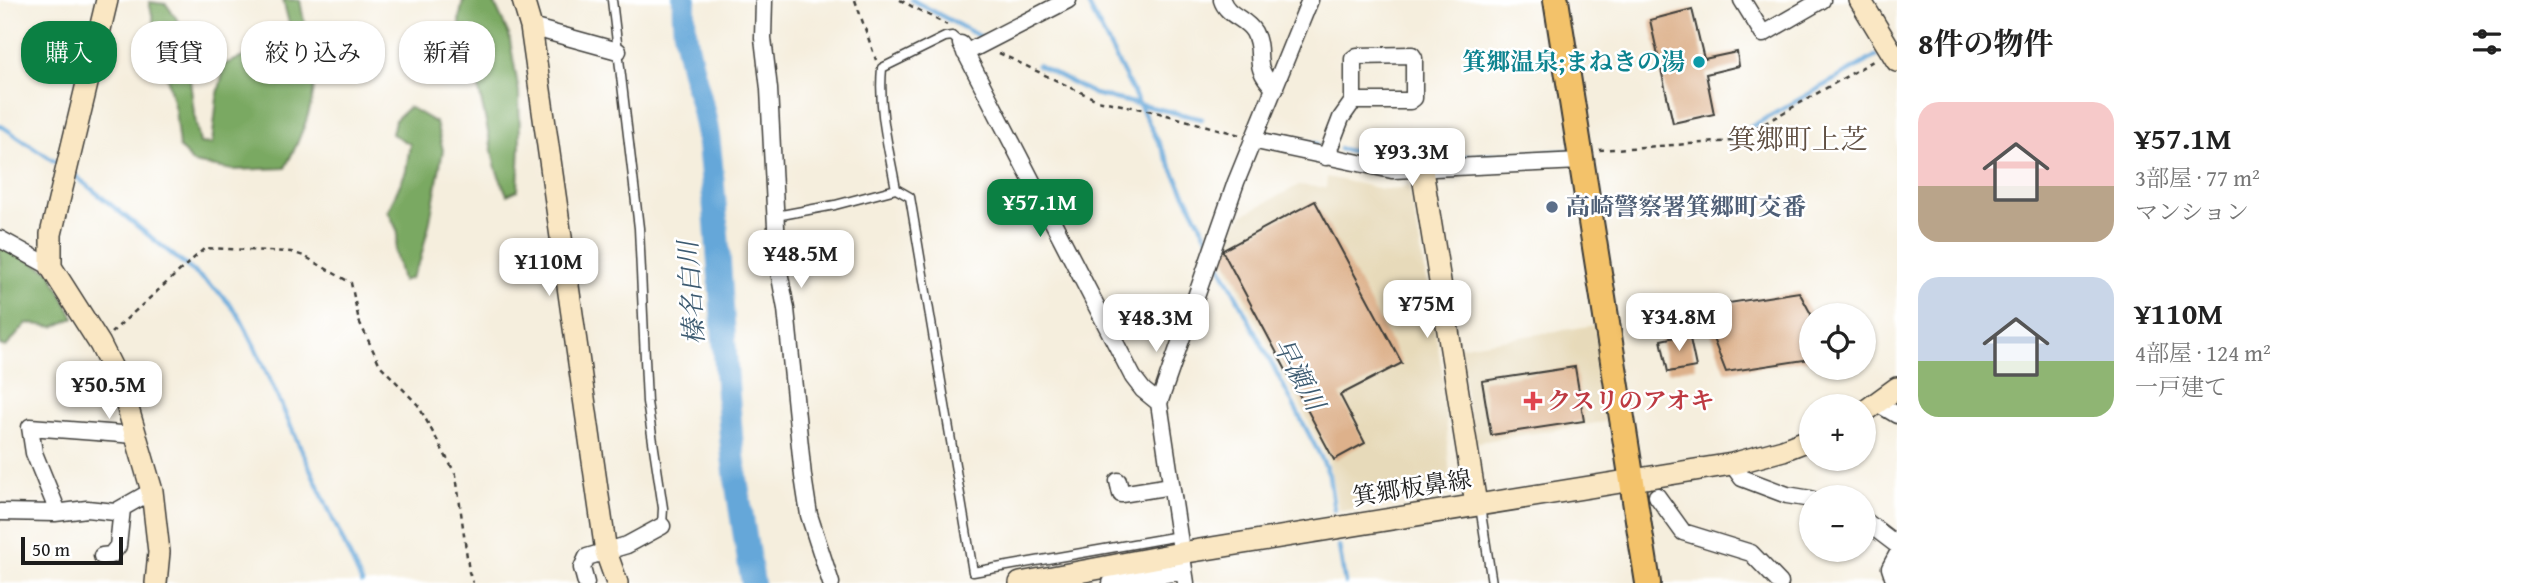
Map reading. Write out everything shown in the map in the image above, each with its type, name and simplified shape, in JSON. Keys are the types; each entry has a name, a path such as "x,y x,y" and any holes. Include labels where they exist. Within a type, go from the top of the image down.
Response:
{"main road":[{"path":"107,0 51,234 51,267 100,344 121,388 152,491 159,552 156,583"},
{"path":"523,0 531,27 607,552 617,583"},
{"path":"1556,0 1587,156 1631,479 1648,583"},
{"path":"1862,1 1893,56"},
{"path":"1422,170 1476,504"},
{"path":"1876,404 1897,388"},
{"name":"箕郷板鼻線","path":"1020,583 1183,561 1476,504 1732,464 1799,444"}],"street":[{"path":"764,0 778,266 786,309 809,515 831,583"},
{"path":"1068,0 963,49 1133,377 1159,403"},
{"path":"1222,0 1225,8 1252,28 1256,38 1259,70 1275,89"},
{"path":"1111,583 1183,561 1159,403 1249,137 1275,89 1310,0"},
{"path":"1742,0 1763,34 1822,0"},
{"path":"531,27 618,51"},
{"path":"1326,157 1341,118 1353,101 1353,59 1356,56 1412,55 1414,98 1410,101 1353,101"},
{"path":"1249,137 1261,142 1392,170 1422,170 1587,156"},
{"path":"0,239 51,267"},
{"path":"1876,409 1897,415"},
{"path":"58,512 34,453 30,427 135,435"},
{"path":"1732,464 1742,478 1799,497"},
{"path":"1118,481 1121,494 1171,486"},
{"path":"0,512 87,509 115,512 152,491"},
{"path":"1657,496 1683,532 1751,553 1780,583"},
{"path":"102,556 111,555 118,546 122,509"},
{"path":"586,583 582,568 587,557 627,545 662,526"},
{"path":"1876,529 1897,545"},
{"path":"1895,583 1890,568 1897,555"}],"lane":[{"path":"612,0 639,228 647,402 663,508 662,526"},
{"path":"897,189 883,120 880,82 882,68 945,37 952,36 963,49"},
{"path":"776,216 835,205 897,189 910,197 973,572 1183,561"},
{"path":"1476,504 1481,513 1492,583"}],"path":[{"path":"855,0 882,68"},
{"path":"900,0 953,29"},
{"path":"989,48 1097,100 1152,111 1249,137"},
{"path":"1587,156 1734,141 1893,56"},
{"path":"100,344 205,248 291,251 351,284 359,321 380,365 418,405 456,475 469,572 473,583"}],"shaded area":[{"path":"1327,177 1382,189 1400,189 1409,184 1444,381 1450,482 1353,499 1354,510 1339,510 1328,459 1220,253 1227,236 1244,214 1299,185 1326,188"},
{"path":"1595,325 1610,421 1473,443 1458,347"}],"green space":[{"path":"283,0 300,0 304,21 288,21"},
{"path":"463,0 493,0 509,35 519,92 520,143 518,190 507,195 496,169 478,84 495,84 495,21 459,21"},
{"path":"149,2 166,4 178,21 154,21"},
{"path":"241,58 241,84 314,84 308,114 285,168 233,170 193,163 179,147 169,84 191,84 200,143 212,144 220,84 227,84 227,63"},
{"path":"409,107 436,123 443,150 420,261 411,278 402,281 395,252 398,232 388,211 406,171 410,144 392,134 395,120"},
{"path":"0,245 50,271 74,318 54,327 27,323 6,347 0,345"}],"building":[{"name":"箕郷温泉;まねきの湯","path":"1692,9 1704,59 1737,52 1739,66 1706,74 1714,114 1673,123 1650,20"},
{"path":"1315,201 1402,363 1340,395 1365,443 1334,460 1223,252"},
{"path":"1799,292 1805,303 1799,303 1799,361 1726,372 1712,336 1716,305"},
{"path":"1689,334 1696,367 1668,372 1661,340"},
{"name":"クスリのアオキ","path":"1575,367 1584,421 1491,435 1482,381"}],"waterway":[{"name":"榛名白川","path":"684,0 689,56 703,108 709,145 732,447 753,583"},
{"path":"912,0 983,38"},
{"name":"早瀬川","path":"1086,0 1208,239"},
{"path":"1733,137 1876,56"},
{"path":"1038,65 1094,94 1202,119"},
{"path":"0,125 60,165"},
{"path":"1265,133 1317,144"},
{"path":"1340,149 1402,160 1569,151"},
{"path":"73,174 221,294 238,314 362,583"},
{"name":"早瀬川","path":"1218,261 1323,461 1329,475 1334,510"},
{"name":"早瀬川","path":"1339,546 1345,583"}],"place":[{"name":"箕郷温泉;まねきの湯","path":"1699,62"},
{"name":"高崎警察署箕郷町交番","path":"1552,207"},
{"name":"クスリのアオキ","path":"1533,401"}],"district":[{"name":"箕郷町上芝","path":"1798,139"}]}
